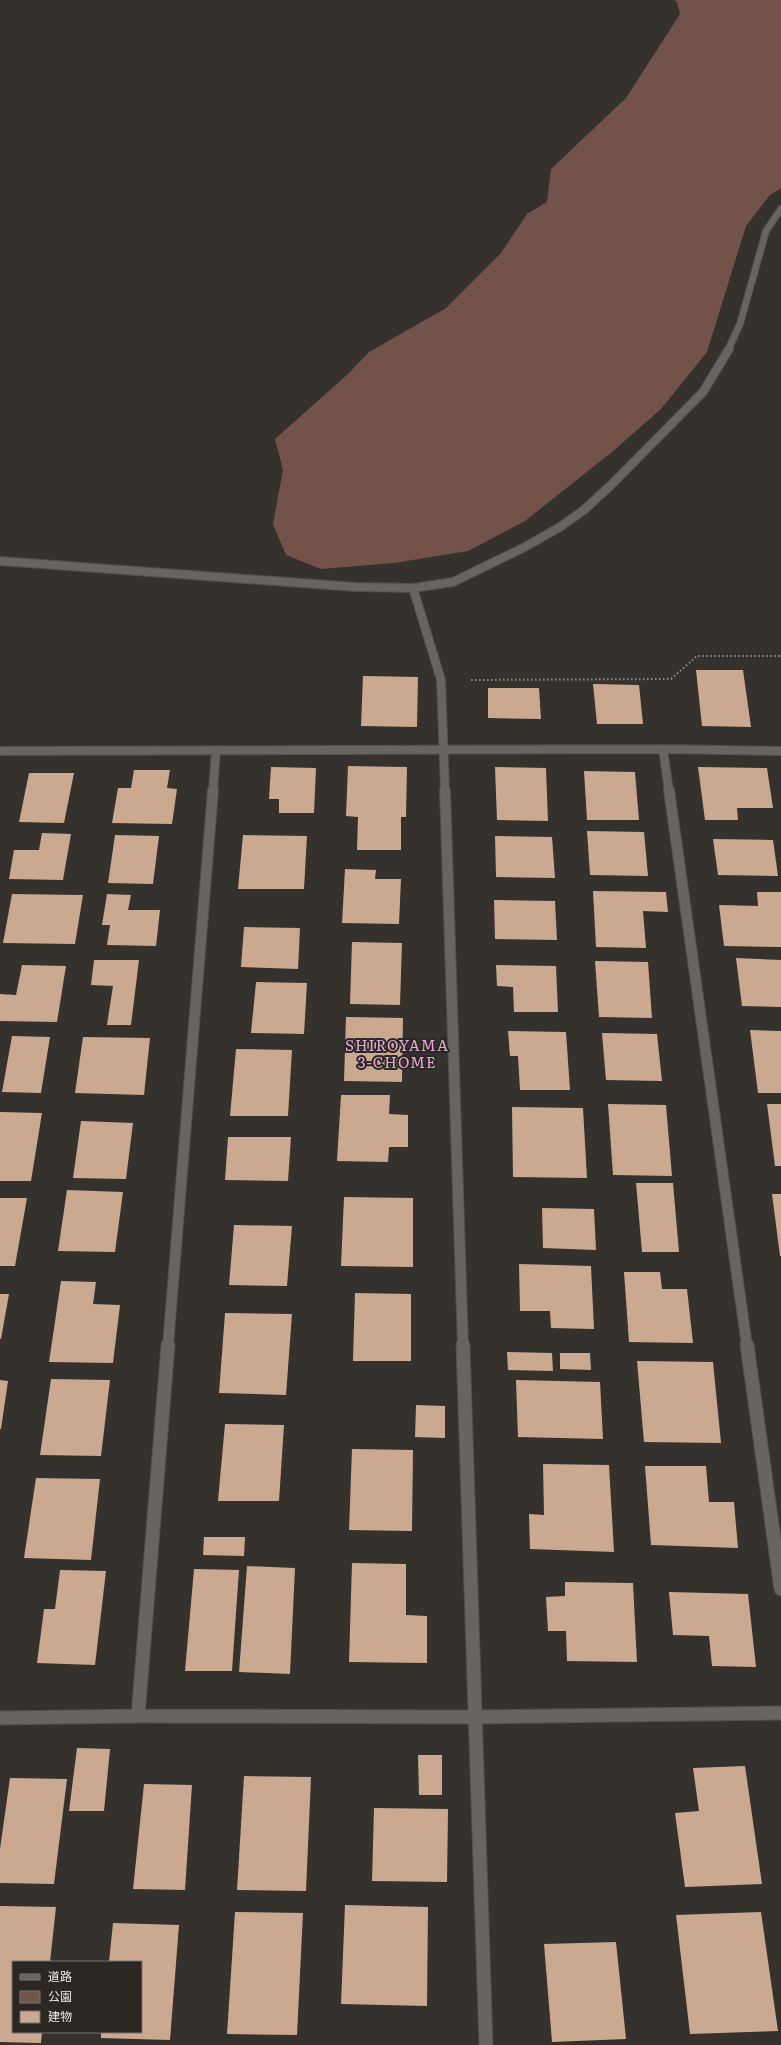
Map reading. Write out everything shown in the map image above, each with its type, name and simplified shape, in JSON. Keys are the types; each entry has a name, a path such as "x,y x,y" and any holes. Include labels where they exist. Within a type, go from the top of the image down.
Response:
{"street":[{"path":"0,561 325,585 413,588 453,582 523,548 560,527 584,510 698,398 731,346 740,324 766,230 781,210"},
{"path":"413,588 441,680 486,2045"},
{"path":"662,749 781,1589"},
{"path":"0,751 662,749 781,751"},
{"path":"138,1716 216,750"},
{"path":"0,1718 138,1716 475,1717 781,1713"}],"path":[{"path":"441,680 671,680 697,656 781,656"}],"green space":[{"path":"674,0 781,0 781,188 770,195 746,226 707,352 661,409 612,452 525,521 468,551 394,563 321,569 286,555 273,524 283,470 275,439 349,373 369,352 446,308 501,253 527,214 547,202 551,169 626,98 680,14 677,2"}],"building":[{"path":"696,670 743,670 751,727 702,726"},
{"path":"363,676 418,677 417,727 361,726"},
{"path":"593,684 639,685 643,724 597,724"},
{"path":"488,688 539,688 541,719 488,718"},
{"path":"348,766 407,767 406,817 401,817 401,850 357,850 358,817 346,816"},
{"path":"271,767 316,768 314,813 279,813 279,799 269,799"},
{"path":"495,767 546,768 548,821 497,820"},
{"path":"698,767 767,768 773,808 737,808 738,820 705,820"},
{"path":"134,770 170,770 167,788 177,789 172,824 112,823 118,788 131,788"},
{"path":"584,771 635,772 639,820 587,820"},
{"path":"29,773 74,773 64,823 19,822"},
{"path":"587,831 644,832 648,876 590,875"},
{"path":"42,833 71,834 63,880 9,879 14,850 39,850"},
{"path":"115,835 159,836 153,884 108,883"},
{"path":"243,835 307,836 304,889 238,889"},
{"path":"495,836 552,837 555,878 496,877"},
{"path":"713,839 773,840 778,876 718,875"},
{"path":"345,869 376,870 375,879 401,879 399,924 342,923"},
{"path":"593,891 666,892 668,912 643,911 646,948 596,947"},
{"path":"757,892 781,892 781,947 724,946 719,905 758,906"},
{"path":"12,894 83,895 75,944 3,943"},
{"path":"107,894 131,895 128,910 160,910 156,946 107,945 110,925 102,925"},
{"path":"494,900 555,901 557,940 495,939"},
{"path":"244,927 300,928 298,969 241,967"},
{"path":"352,942 402,943 400,1005 350,1004"},
{"path":"736,958 781,960 781,1007 742,1006"},
{"path":"94,960 139,960 131,1025 107,1025 113,986 91,985"},
{"path":"595,961 648,962 652,1018 599,1017"},
{"path":"22,965 66,966 57,1022 0,1021 0,994 16,995"},
{"path":"496,965 556,966 558,1012 514,1012 513,987 497,986"},
{"path":"256,982 307,983 304,1034 251,1033"},
{"path":"346,1017 403,1018 402,1082 344,1081"},
{"path":"750,1030 781,1031 781,1093 758,1093"},
{"path":"508,1031 566,1032 570,1090 520,1090 518,1056 510,1056"},
{"path":"602,1033 657,1034 662,1081 606,1080"},
{"path":"12,1036 50,1037 41,1093 2,1092"},
{"path":"83,1037 150,1038 144,1095 75,1093"},
{"path":"236,1049 292,1050 288,1116 230,1116"},
{"path":"341,1095 390,1095 389,1114 408,1115 408,1147 389,1147 388,1162 337,1161"},
{"path":"608,1104 666,1105 672,1176 613,1175"},
{"path":"767,1104 781,1104 781,1166 775,1166"},
{"path":"512,1107 583,1108 587,1178 513,1177"},
{"path":"0,1112 42,1113 31,1181 0,1181"},
{"path":"81,1121 133,1123 126,1179 73,1178"},
{"path":"228,1137 291,1137 288,1181 225,1180"},
{"path":"636,1183 673,1183 679,1252 642,1252"},
{"path":"67,1190 123,1192 115,1252 58,1251"},
{"path":"772,1194 781,1194 781,1256 780,1256"},
{"path":"344,1197 413,1198 413,1267 341,1266"},
{"path":"0,1198 27,1198 15,1266 0,1266"},
{"path":"542,1208 594,1209 596,1250 543,1248"},
{"path":"234,1225 292,1226 287,1286 229,1285"},
{"path":"519,1264 591,1266 594,1329 551,1328 550,1311 520,1311"},
{"path":"624,1272 660,1272 662,1289 687,1289 693,1343 629,1342"},
{"path":"61,1281 96,1282 93,1304 120,1305 113,1363 49,1362"},
{"path":"355,1293 411,1294 411,1361 353,1361"},
{"path":"0,1294 9,1294 1,1339 0,1339"},
{"path":"225,1313 292,1314 286,1395 219,1393"},
{"path":"507,1352 552,1353 553,1371 508,1370"},
{"path":"560,1353 590,1353 591,1370 560,1369"},
{"path":"637,1361 713,1362 721,1443 644,1442"},
{"path":"51,1379 110,1380 101,1456 40,1455"},
{"path":"0,1380 8,1381 1,1429 0,1429"},
{"path":"516,1380 600,1382 603,1439 518,1437"},
{"path":"416,1405 445,1406 445,1438 415,1437"},
{"path":"225,1424 284,1425 279,1501 218,1501"},
{"path":"352,1449 413,1450 412,1531 349,1530"},
{"path":"543,1464 609,1465 614,1552 530,1549 529,1514 544,1515"},
{"path":"645,1466 706,1466 709,1502 734,1502 738,1548 651,1545"},
{"path":"36,1478 100,1479 91,1560 24,1558"},
{"path":"204,1537 245,1537 244,1556 203,1555"},
{"path":"352,1563 406,1564 406,1615 427,1616 427,1663 349,1662"},
{"path":"247,1566 295,1568 290,1674 239,1672"},
{"path":"194,1569 239,1570 232,1671 185,1671"},
{"path":"60,1570 106,1571 95,1665 37,1663 44,1609 55,1609"},
{"path":"565,1582 633,1583 637,1662 567,1661 566,1631 548,1631 546,1597 565,1596"},
{"path":"669,1592 748,1594 756,1667 712,1666 709,1636 673,1635"},
{"path":"77,1748 110,1749 104,1811 69,1811"},
{"path":"418,1755 442,1755 442,1795 419,1795"},
{"path":"745,1766 762,1884 685,1887 675,1813 699,1811 693,1768"},
{"path":"244,1776 311,1777 306,1891 237,1890"},
{"path":"10,1778 67,1779 54,1884 0,1883 0,1849"},
{"path":"144,1784 192,1785 185,1890 133,1889"},
{"path":"374,1808 448,1809 447,1882 372,1881"},
{"path":"345,1905 428,1907 427,2006 341,2004"},
{"path":"0,1906 56,1907 50,1961 12,1961 12,2033 42,2033 41,2043 0,2042"},
{"path":"235,1912 303,1913 297,2035 227,2034"},
{"path":"761,1912 778,2031 690,2034 676,1915"},
{"path":"113,1923 179,1925 170,2040 101,2038 101,2033 142,2033 142,1961 109,1961"},
{"path":"616,1942 626,2039 552,2042 544,1944"}],"district":[{"name":"SHIROYAMA 3-CHOME","path":"397,1054"}]}
